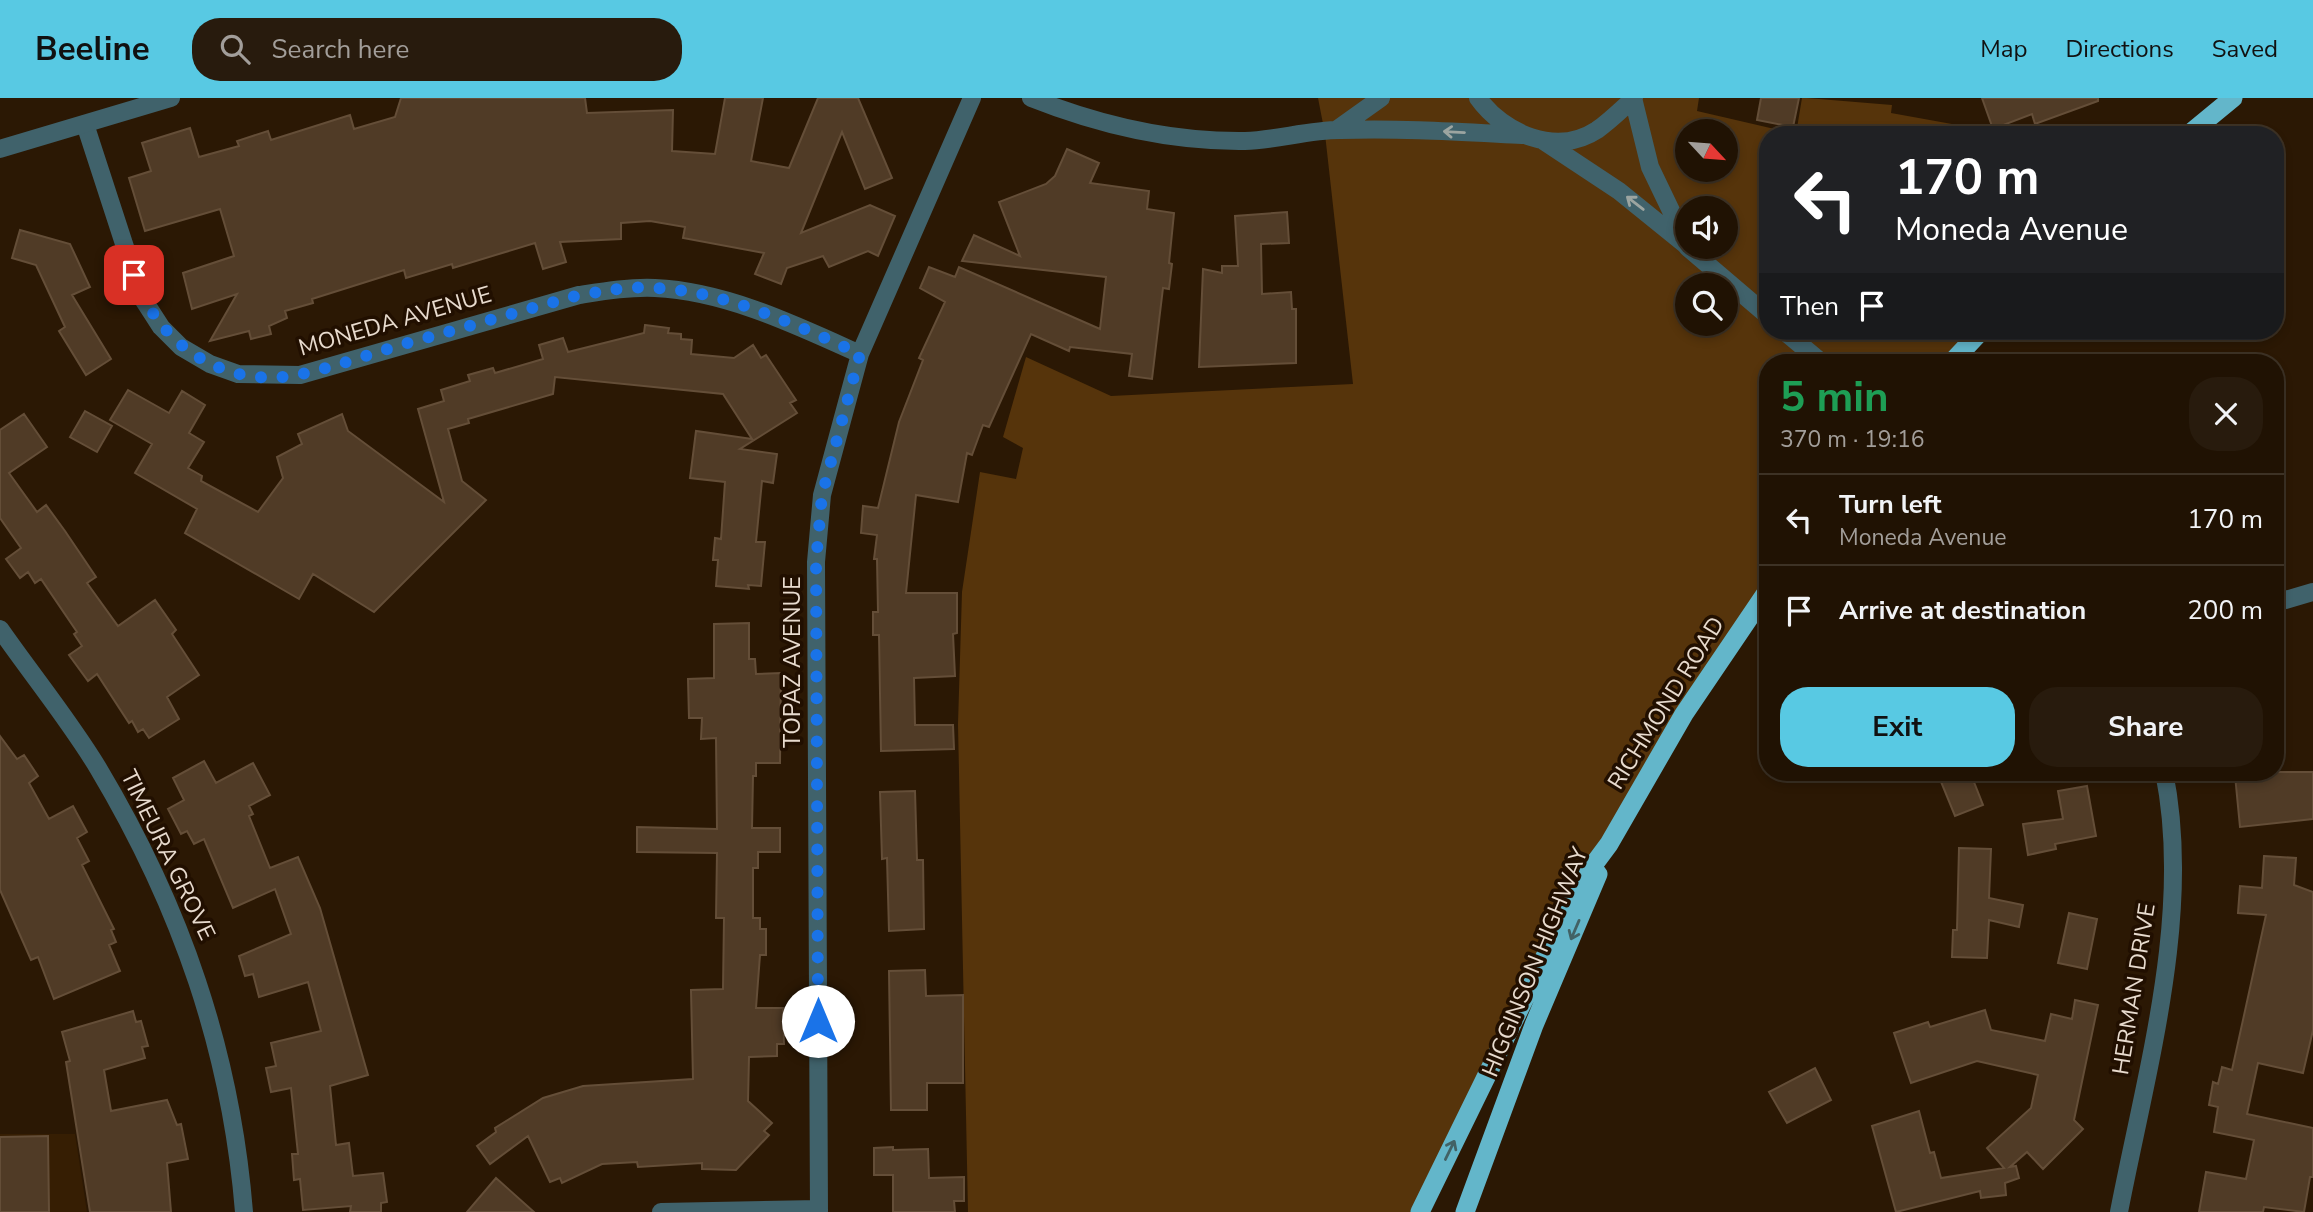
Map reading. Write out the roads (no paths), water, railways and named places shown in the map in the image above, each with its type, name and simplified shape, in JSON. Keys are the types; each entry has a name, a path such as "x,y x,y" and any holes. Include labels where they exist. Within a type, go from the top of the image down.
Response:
{"highway":[{"path":"2199,126 2233,98"},
{"path":"1959,354 1973,340"},
{"name":"RICHMOND ROAD","path":"1609,844 1684,714 1759,603"},
{"name":"HIGGINSON HIGHWAY","path":"1420,1212 1549,945 1583,879 1609,844"},
{"name":"HIGGINSON HIGHWAY","path":"1465,1212 1534,1025 1609,844"}],"street":[{"path":"0,149 172,98"},
{"name":"TOPAZ AVENUE","path":"819,1211 816,562 822,495 860,354 972,98"},
{"path":"1031,98 1149,134 1245,141 1336,130 1522,135 1542,140 1570,140 1595,131 1634,98 1650,167 1675,219"},
{"path":"1336,130 1381,98"},
{"path":"1478,98 1491,116 1522,135"},
{"name":"MONEDA AVENUE","path":"85,124 119,234 141,296 151,314 181,347 209,364 238,374 300,375 579,295 624,288 683,291 726,301 860,354"},
{"path":"1542,140 1619,191 1675,236"},
{"path":"1703,259 1759,308"},
{"path":"1795,340 1811,354"},
{"path":"2284,600 2313,592"},
{"name":"TIMEURA GROVE","path":"0,629 96,766 138,839 170,904 196,971 210,1020 240,1159 244,1212"},
{"name":"HERMAN DRIVE","path":"2119,1212 2156,1022 2173,911 2174,836 2165,781"},
{"path":"661,1212 819,1211"}]}
